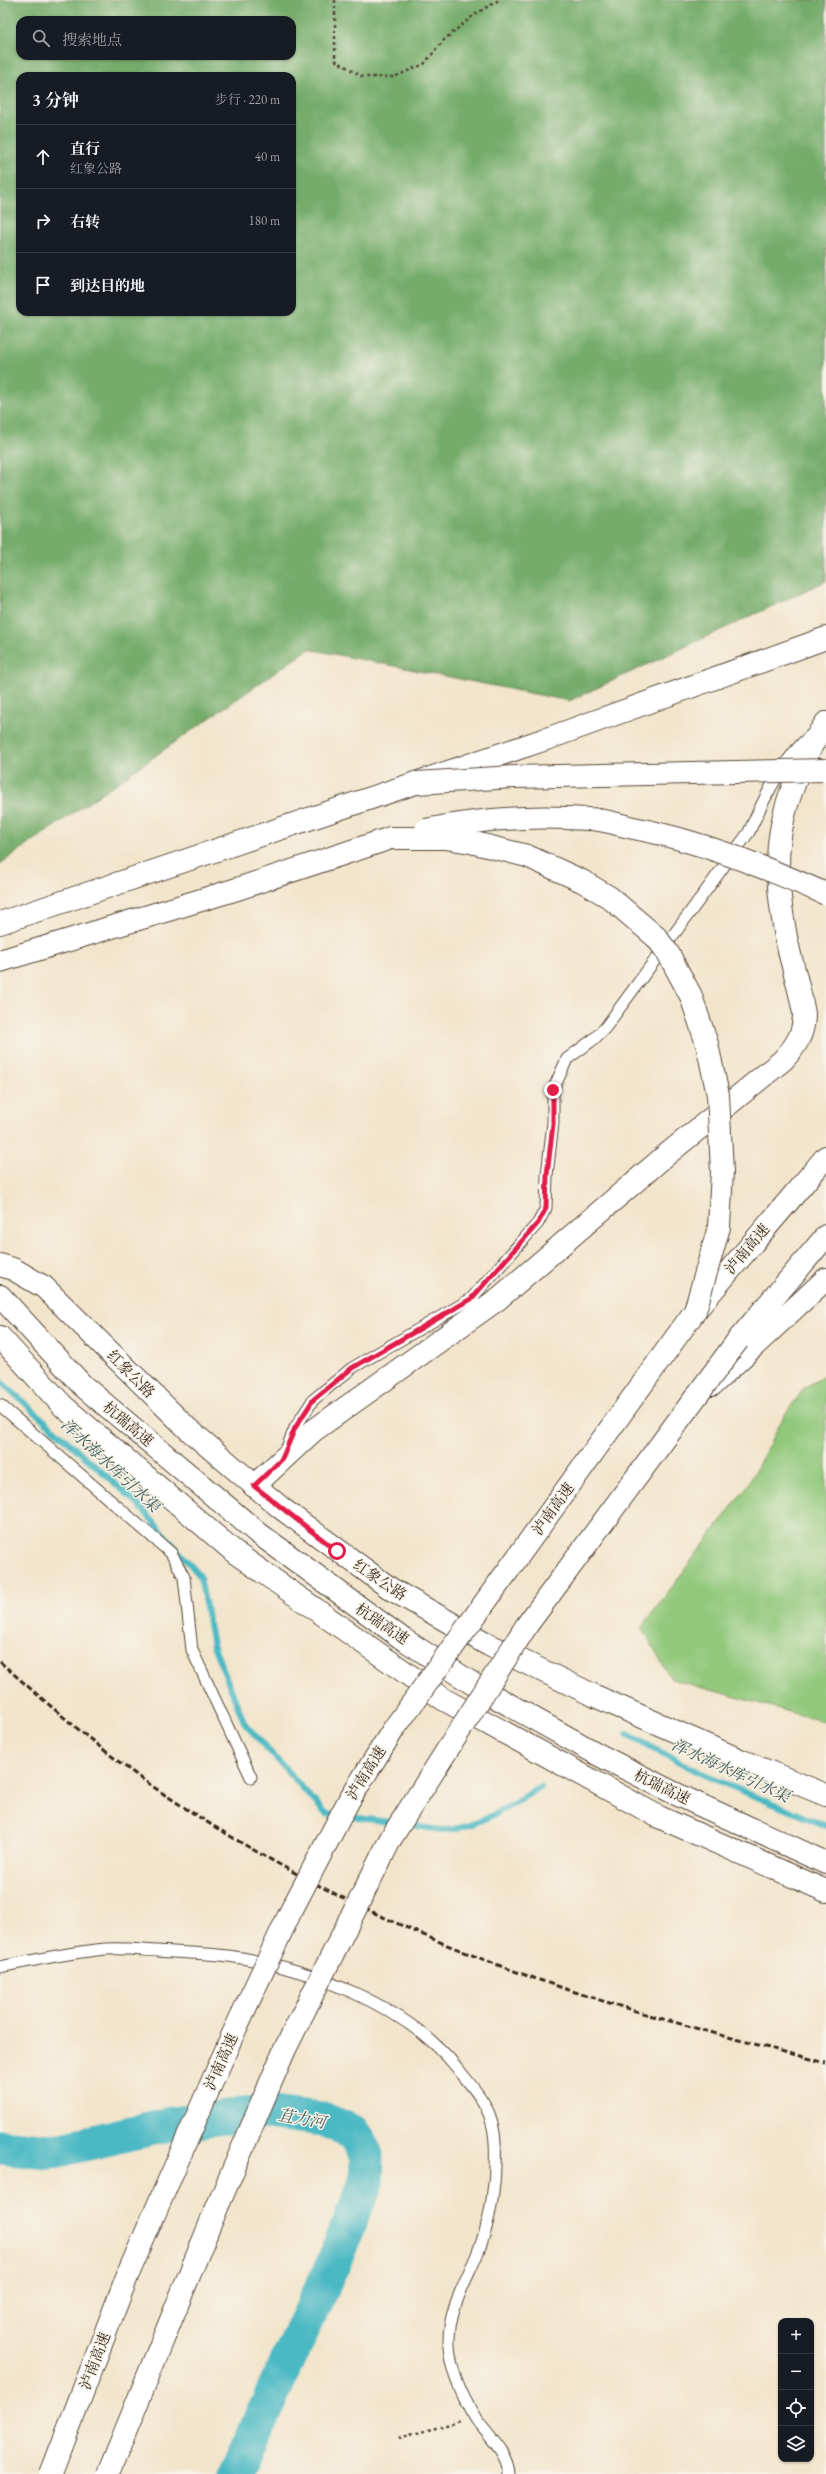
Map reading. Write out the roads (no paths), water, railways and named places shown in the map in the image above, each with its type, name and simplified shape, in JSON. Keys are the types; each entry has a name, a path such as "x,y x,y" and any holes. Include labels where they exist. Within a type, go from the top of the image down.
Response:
{"main road":[{"path":"0,923 552,737 826,638"},
{"path":"254,1486 313,1431 498,1299 665,1156 782,1060 795,1047 802,1032 804,1014 781,908 777,871 778,839 782,817 795,780 808,751 825,724"},
{"path":"416,783 513,777 826,770"},
{"path":"0,961 234,890 391,838 462,822 530,819 589,819 667,834 746,860 826,894"},
{"path":"391,838 418,837 471,842 527,856 555,867 596,889 633,916 656,937 668,953 691,996 706,1038 718,1095 721,1133 722,1171 719,1228 695,1311"},
{"name":"泸南高速","path":"51,2474 128,2274 233,2034 290,1913 349,1800 393,1730 695,1311 826,1157"},
{"path":"108,2474 213,2217 285,2049 392,1838 527,1625 738,1340 826,1236"},
{"name":"红象公路","path":"0,1265 13,1269 44,1287 188,1429 254,1486 337,1551 391,1589 434,1615 489,1645 595,1696 826,1795"},
{"path":"693,1402 826,1279"},
{"name":"杭瑞高速","path":"0,1296 82,1386 258,1533 352,1603 481,1689 646,1779 826,1863"},
{"name":"杭瑞高速","path":"0,1337 63,1406 237,1554 443,1699 659,1817 826,1891"}],"lane":[{"path":"282,1459 295,1428 313,1400 352,1368 471,1299 538,1223 546,1208 548,1161 553,1124 553,1090 567,1058 594,1039 605,1028 749,832 764,799 798,746 825,724"},
{"path":"0,1405 171,1553 184,1577 192,1650 251,1777"},
{"path":"0,1966 108,1949 183,1952 249,1959 283,1966 346,1990 391,2011 420,2031 447,2054 488,2107 495,2140 496,2172 487,2223 476,2257 455,2300 449,2347 453,2372 475,2417 509,2463 510,2474"}],"waterway":[{"name":"浑水海水库引水渠","path":"0,1381 138,1504 200,1576 213,1645 245,1724 326,1814 336,1815"},
{"name":"浑水海水库引水渠","path":"627,1734 704,1775 826,1826"},
{"name":"浑水海水库引水渠","path":"405,1824 440,1830 470,1825 519,1801 540,1787"},
{"name":"浑水海水库引水渠","path":"345,1816 396,1823"},
{"name":"苴力河","path":"0,2147 50,2152 170,2124 266,2112 322,2119 355,2133 367,2157 366,2182 333,2264 235,2474"}],"railway":[{"path":"0,1662 55,1710 132,1772 152,1786 247,1846 347,1900 451,1946 557,1986 657,2017 826,2063"}]}
